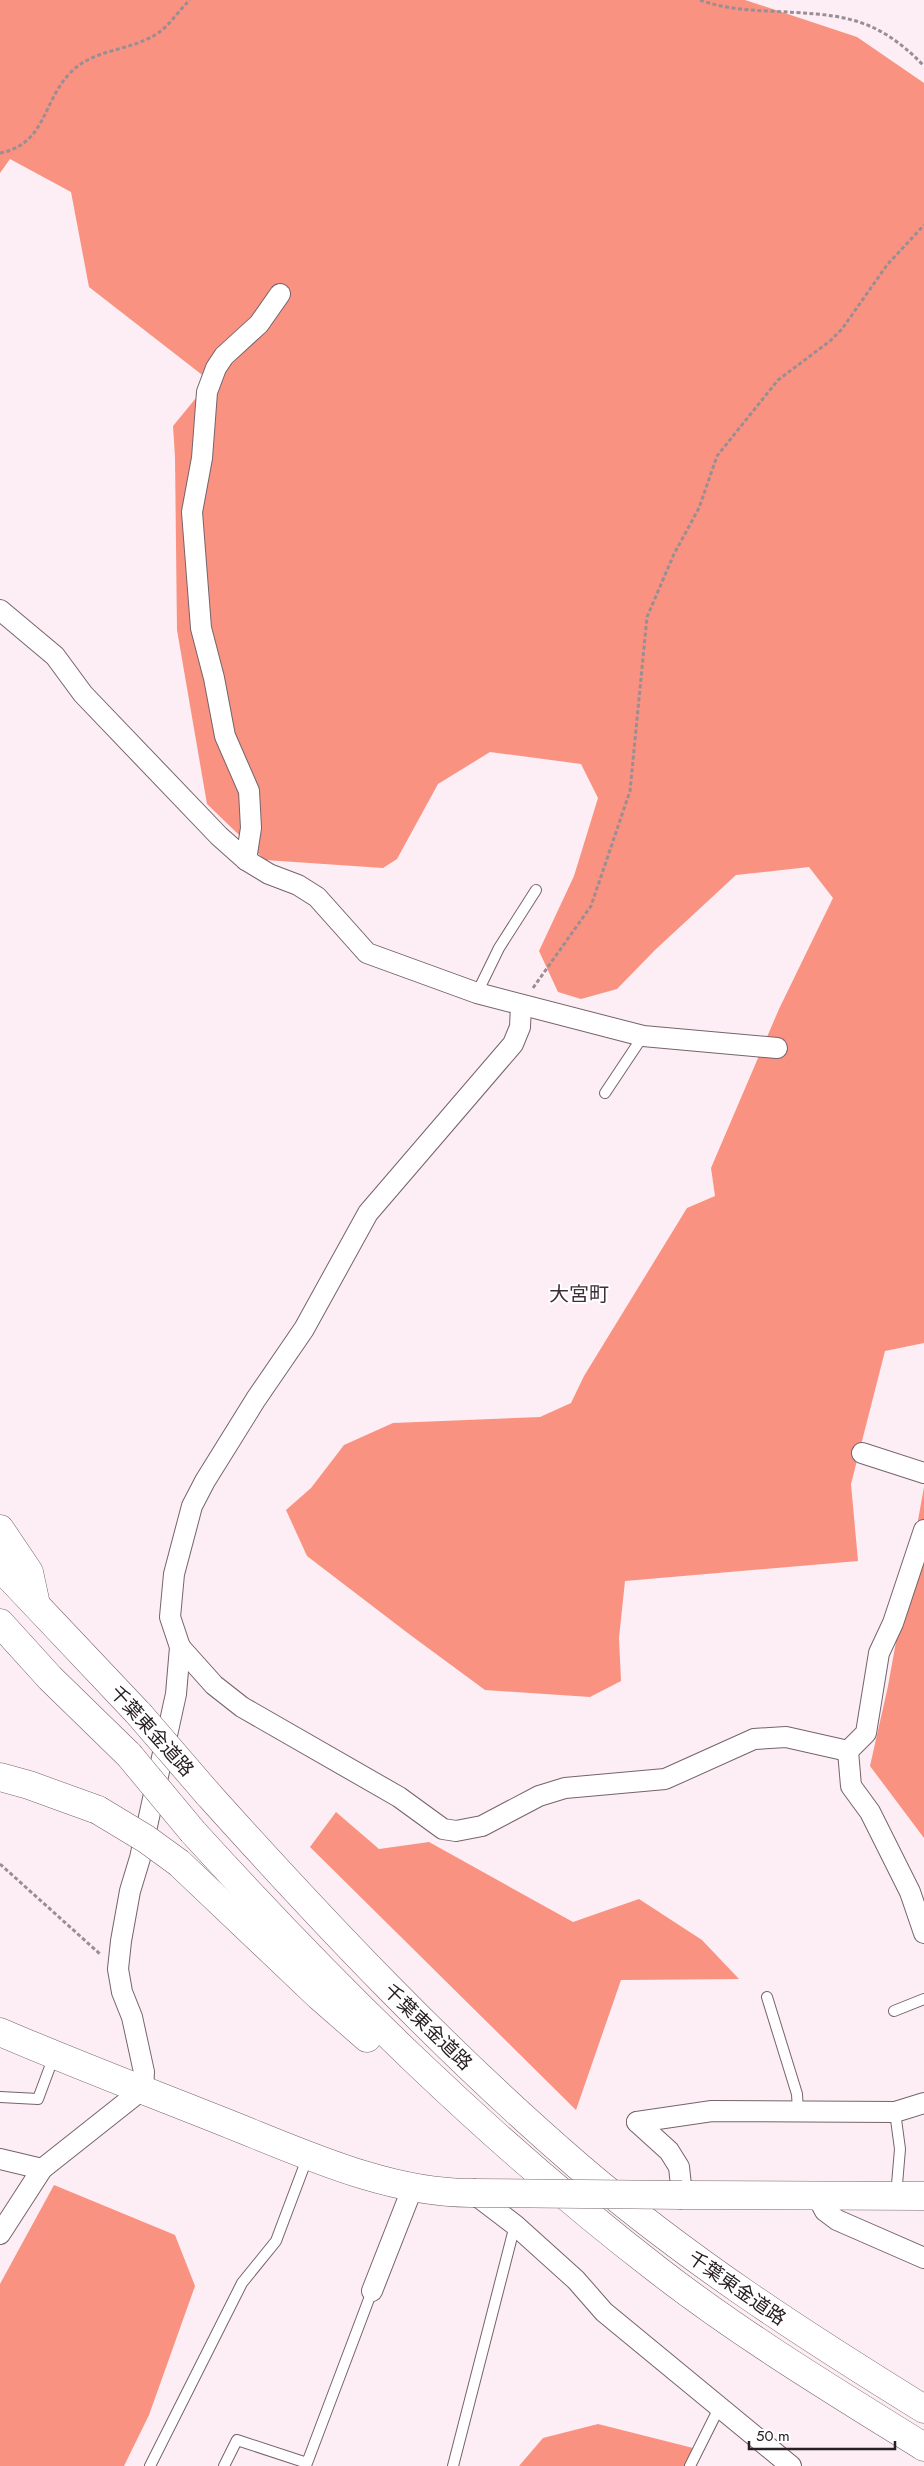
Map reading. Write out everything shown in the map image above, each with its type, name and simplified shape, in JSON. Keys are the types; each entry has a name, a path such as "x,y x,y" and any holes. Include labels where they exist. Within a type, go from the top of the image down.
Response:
{"main road":[{"path":"0,1528 29,1572 36,1605"},
{"name":"千葉東金道路","path":"0,1567 139,1714 208,1794 368,1969 491,2088 578,2166 677,2245 809,2338 924,2409"},
{"name":"千葉東金道路","path":"0,1623 50,1678 129,1756 193,1832 281,1928 402,2048 541,2176 612,2234 732,2324 924,2447"},
{"path":"0,1776 55,1793 98,1810 146,1839 179,1863 319,1996 524,2176 612,2234"},
{"path":"0,2032 308,2155 412,2189 450,2194 924,2196"}],"street":[{"path":"246,860 251,828 249,790 225,736 214,678 201,628 192,512 202,458 207,392 216,368 224,356 259,324 280,294"},
{"path":"0,610 55,656 84,694 219,836 246,860 269,874 298,885 317,897 367,953 477,993 643,1036 777,1048"},
{"path":"521,1005 520,1027 513,1044 368,1213 304,1329 256,1399 205,1481 192,1506 174,1574 170,1618 180,1647 214,1685 242,1707 400,1797 443,1829 456,1830 482,1826 539,1796 565,1788 666,1779 754,1739 786,1737 848,1751"},
{"path":"862,1453 924,1473"},
{"path":"924,1530 893,1622 878,1653 866,1733 848,1751 851,1786 870,1812 901,1874 924,1933"},
{"path":"0,2234 42,2169 143,2090 144,2072 132,2018 122,1992 118,1969 130,1891 140,1858 176,1694 180,1647"},
{"path":"682,2195 678,2167 669,2151 637,2122 712,2111 895,2112 924,2103"},
{"path":"0,2159 42,2169"},
{"path":"372,2291 412,2189"},
{"path":"473,2193 515,2225 576,2280 604,2312 791,2466"},
{"path":"816,2196 825,2211 837,2220 924,2258"}],"lane":[{"path":"477,993 499,948 536,890"},
{"path":"605,1092 643,1036"},
{"path":"767,1997 797,2094 798,2111"},
{"path":"894,2010 924,2000"},
{"path":"0,2097 38,2099 55,2055"},
{"path":"895,2112 900,2149 896,2196"},
{"path":"150,2466 242,2283 276,2241 308,2155"},
{"path":"453,2466 515,2225"},
{"path":"224,2466 237,2440 307,2463 372,2291"},
{"path":"690,2466 720,2406"}],"path":[{"path":"0,153 14,150 33,136 60,86 73,70 98,54 128,46 159,32 190,0"},
{"path":"700,0 716,6 758,11 827,14 858,20 895,38 924,66"},
{"path":"521,1005 591,906 630,791 648,617 674,554 699,508 717,456 778,380 830,341 842,329 887,266 924,225"},
{"path":"0,1864 57,1917 118,1969"}],"shaded area":[{"path":"0,0 745,0 857,37 924,83 924,1343 885,1351 851,1484 858,1561 625,1581 619,1638 621,1681 590,1697 485,1690 307,1556 286,1510 311,1488 344,1445 393,1423 540,1417 571,1403 584,1376 687,1208 715,1196 711,1168 779,1009 833,898 809,867 736,875 655,950 617,989 581,999 558,992 539,951 574,876 598,798 581,764 490,752 438,784 397,859 383,868 265,860 207,804 177,630 173,426 210,381 89,287 71,192 10,159 0,173"},
{"path":"924,1487 924,1838 870,1766 888,1686"},
{"path":"336,1812 379,1849 429,1842 573,1922 639,1899 702,1940 739,1979 621,1980 576,2110 310,1847"},
{"path":"54,2185 175,2235 195,2286 149,2415 124,2466 0,2466 0,2284"},
{"path":"598,2424 697,2449 690,2466 519,2466 543,2438"}],"district":[{"name":"大宮町","path":"579,1294"}]}
